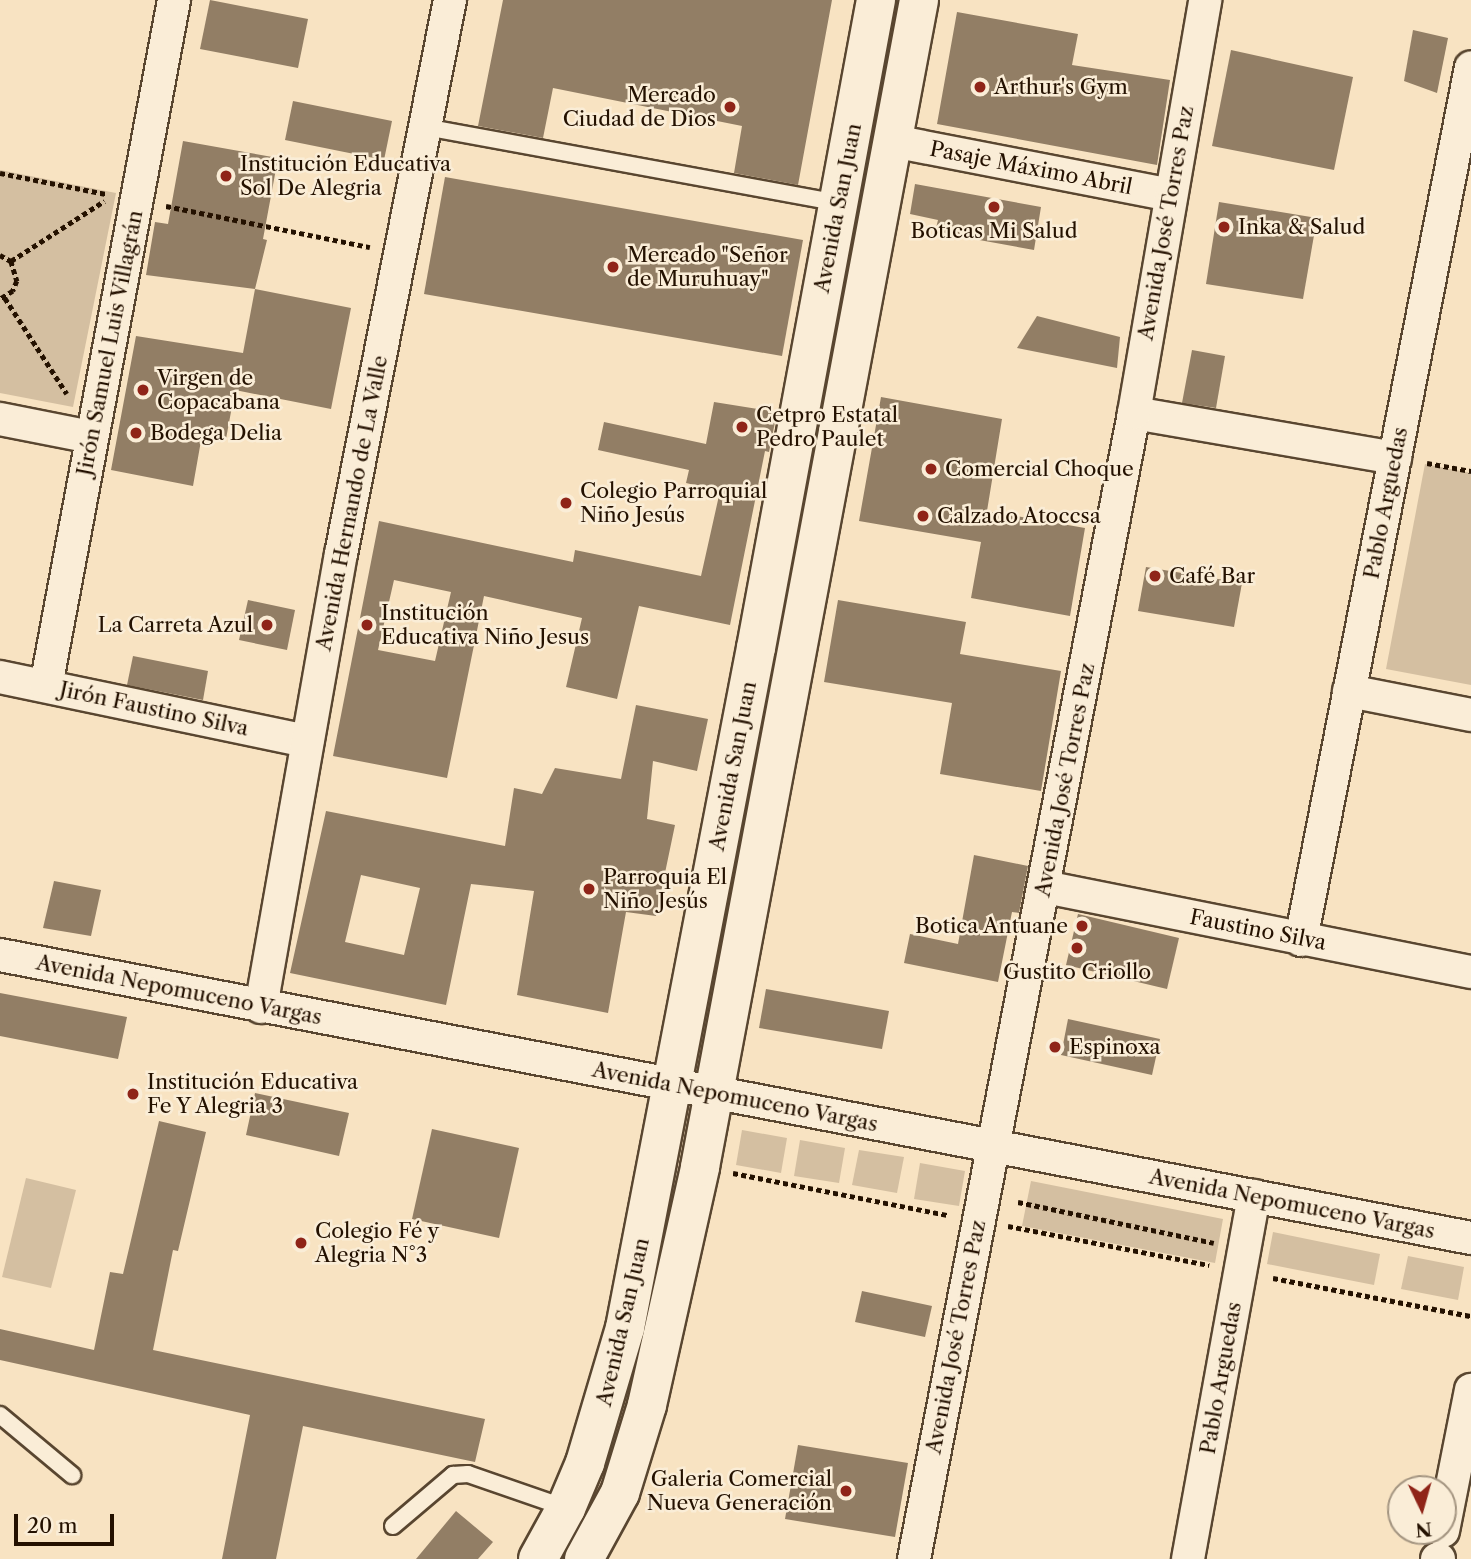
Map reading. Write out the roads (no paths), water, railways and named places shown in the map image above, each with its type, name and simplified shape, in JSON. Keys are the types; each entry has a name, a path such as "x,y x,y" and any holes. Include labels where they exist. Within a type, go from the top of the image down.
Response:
{"main road":[{"name":"Avenida San Juan","path":"538,1559 566,1508 585,1463 614,1373 876,0"},
{"name":"Avenida San Juan","path":"584,1559 620,1493 647,1405 700,1167 919,0"}],"street":[{"name":"Jirón Samuel Luis Villagrán","path":"46,687 174,0"},
{"name":"Avenida Hernando de La Valle","path":"261,1007 341,554 450,0"},
{"name":"Avenida José Torres Paz","path":"915,1559 991,1146 1045,887 1134,413 1205,0"},
{"name":"Pablo Arguedas","path":"1300,940 1471,67"},
{"name":"Pasaje Máximo Abril","path":"892,141 1170,195"},
{"path":"1134,413 1395,458"},
{"path":"0,419 91,437"},
{"name":"Jirón Faustino Silva","path":"0,677 307,741"},
{"path":"1349,691 1471,715"},
{"name":"Faustino Silva","path":"1045,887 1471,972"},
{"name":"Avenida Nepomuceno Vargas","path":"0,955 1471,1238"},
{"name":"Pablo Arguedas","path":"1188,1559 1254,1196"},
{"path":"1454,1475 1471,1390"},
{"path":"608,1559 620,1493"}],"lane":[{"path":"425,127 839,203"},
{"path":"0,1415 72,1475"},
{"path":"393,1526 453,1475 468,1474 566,1508"}],"place":[{"name":"Arthur's Gym","path":"980,87"},
{"name":"Mercado Ciudad de Dios","path":"730,107"},
{"name":"Institución Educativa Sol De Alegria","path":"226,176"},
{"name":"Boticas Mi Salud","path":"994,207"},
{"name":"Inka & Salud","path":"1224,227"},
{"name":"Mercado \"Señor de Muruhuay\"","path":"613,267"},
{"name":"Virgen de Copacabana","path":"143,390"},
{"name":"Cetpro Estatal Pedro Paulet","path":"742,427"},
{"name":"Bodega Delia","path":"136,433"},
{"name":"Comercial Choque","path":"931,469"},
{"name":"Colegio Parroquial Niño Jesús","path":"566,503"},
{"name":"Calzado Atoccsa","path":"923,516"},
{"name":"Café Bar","path":"1155,576"},
{"name":"La Carreta Azul","path":"267,625"},
{"name":"Institución Educativa Niño Jesus","path":"367,625"},
{"name":"Parroquia El Niño Jesús","path":"589,889"},
{"name":"Botica Antuane","path":"1082,926"},
{"name":"Gustito Criollo","path":"1077,948"},
{"name":"Espinoxa","path":"1055,1047"},
{"name":"Institución Educativa Fe Y Alegria 3","path":"133,1094"},
{"name":"Colegio Fé y Alegria N°3","path":"301,1243"},
{"name":"Galeria Comercial Nueva Generación","path":"846,1491"}]}
